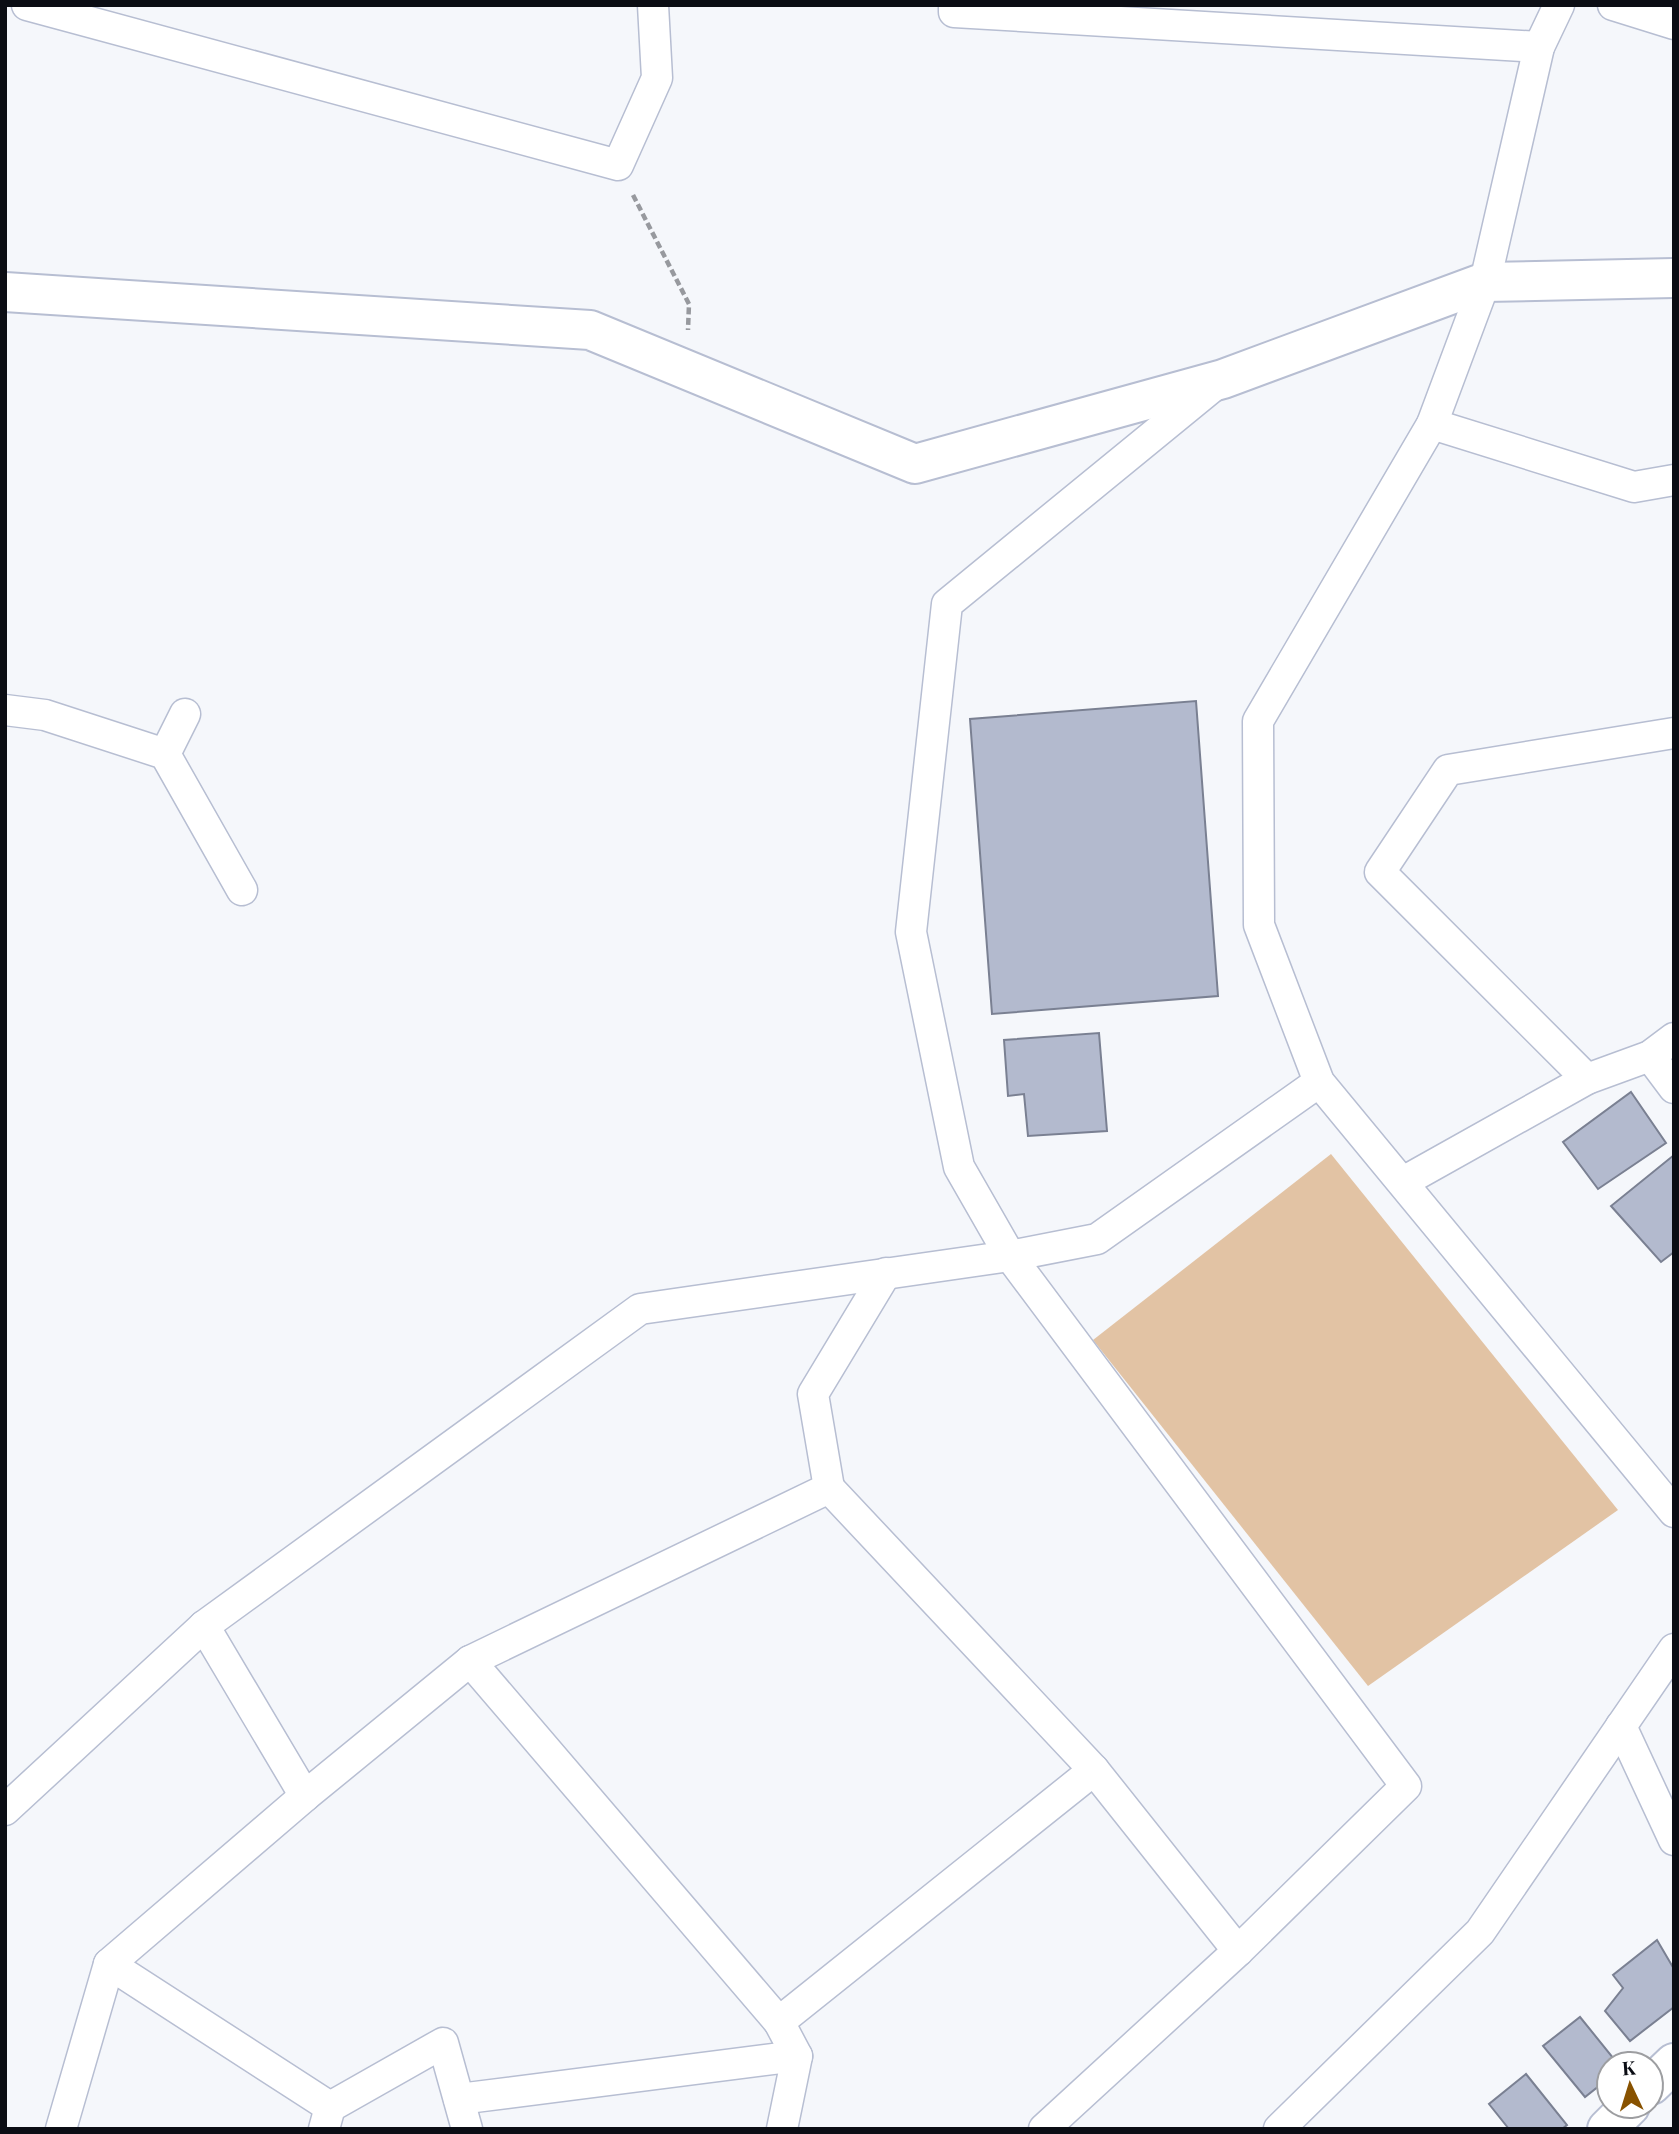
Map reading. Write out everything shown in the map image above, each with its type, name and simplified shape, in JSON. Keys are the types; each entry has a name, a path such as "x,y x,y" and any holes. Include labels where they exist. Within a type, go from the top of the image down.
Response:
{"street":[{"path":"27,5 618,165 657,78 653,5"},
{"path":"954,5 954,12 1539,47"},
{"path":"1559,5 1539,47 1485,282 1432,424 1258,721 1259,925 1319,1082 1674,1511"},
{"path":"1613,5 1674,24"},
{"path":"5,292 590,330 915,464 1223,379 1485,282 1674,278"},
{"path":"1044,2129 1238,1951 1406,1786 1010,1256 959,1167 911,932 947,604 1223,379"},
{"path":"1432,424 1633,486 1674,480"},
{"path":"5,710 45,715 165,754 242,890"},
{"path":"165,754 185,714"},
{"path":"1587,1079 1380,872 1448,770 1674,733"},
{"path":"1404,1182 1587,1079 1650,1056 1674,1038"},
{"path":"1650,1056 1674,1088"},
{"path":"5,1810 204,1626 640,1309 1010,1256 1097,1239 1319,1082"},
{"path":"886,1273 813,1394 829,1488 1094,1770 1238,1951"},
{"path":"61,2129 109,1964 305,1796 470,1661 829,1488"},
{"path":"204,1626 305,1796"},
{"path":"1279,2129 1480,1932 1674,1649"},
{"path":"470,1661 779,2022 797,2056 782,2129"},
{"path":"1621,1726 1674,1840"},
{"path":"779,2022 1094,1770"},
{"path":"109,1964 327,2118 443,2043 467,2129"},
{"path":"459,2099 797,2056"}],"path":[{"path":"618,165 689,303 685,369"}],"shaded area":[{"path":"1331,1154 1618,1510 1368,1686 1093,1340"}],"building":[{"path":"1196,701 1218,996 992,1014 970,719"},
{"path":"1099,1033 1107,1131 1028,1136 1024,1094 1008,1096 1004,1040"},
{"path":"1631,1092 1666,1143 1598,1189 1563,1142"},
{"path":"1674,1155 1674,1252 1661,1262 1611,1206"},
{"path":"1657,1940 1674,1969 1674,2007 1630,2041 1605,2011 1623,1988 1613,1975"},
{"path":"1580,2017 1607,2050 1595,2050 1595,2089 1585,2097 1543,2046"},
{"path":"1526,2074 1567,2125 1562,2129 1509,2129 1489,2104"}]}
